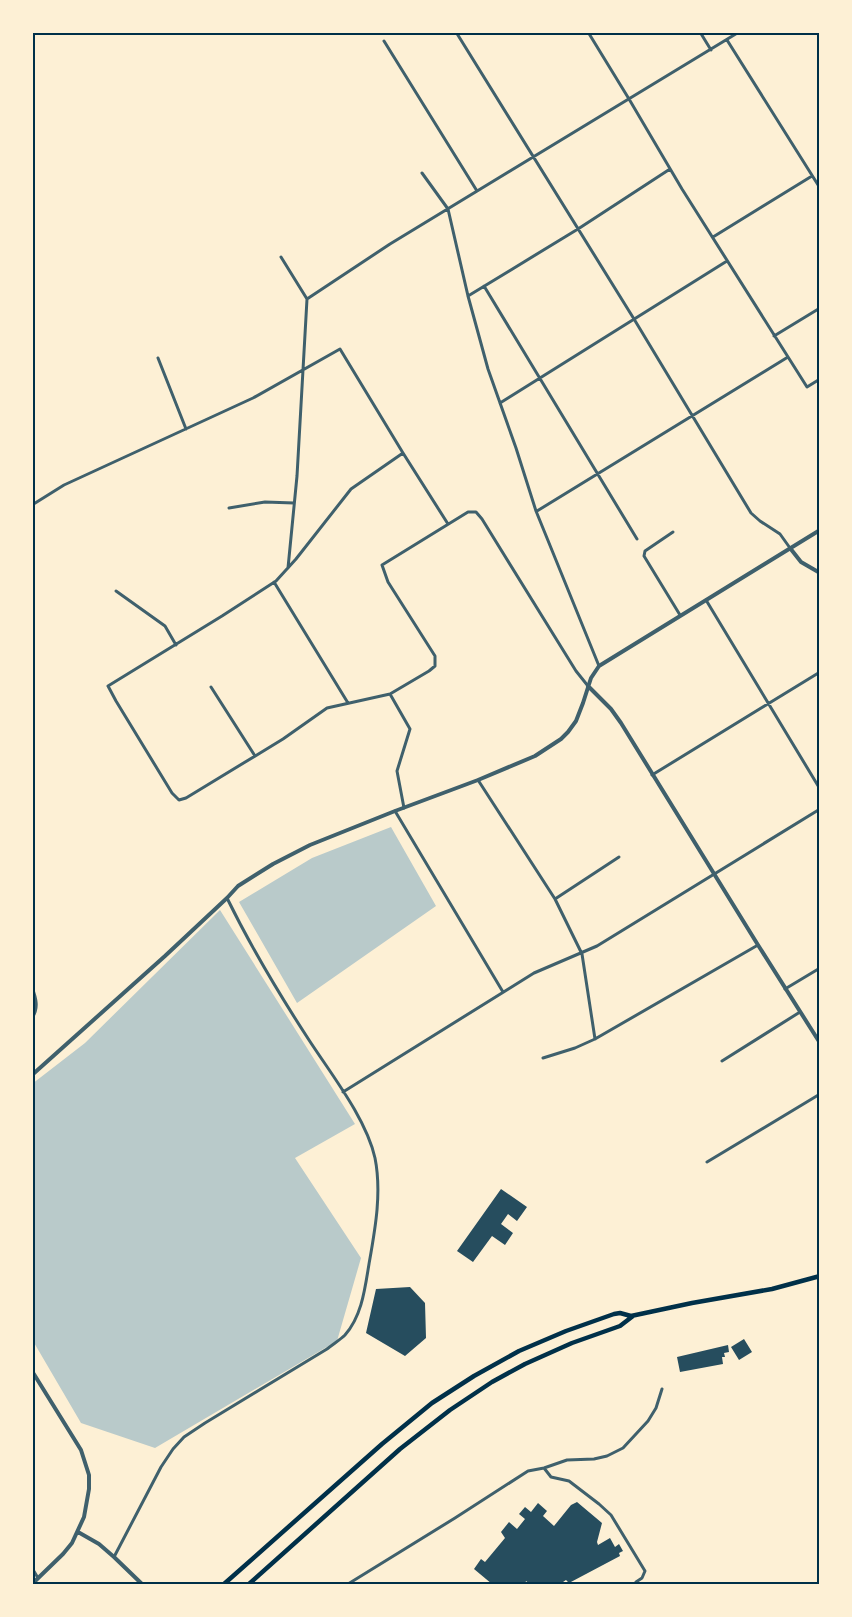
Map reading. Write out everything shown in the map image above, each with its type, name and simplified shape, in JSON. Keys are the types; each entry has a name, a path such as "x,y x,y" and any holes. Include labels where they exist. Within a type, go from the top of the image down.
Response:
{"main road":[{"path":"224,1584 416,1415 453,1389 508,1357 566,1331 614,1314 620,1313 631,1316 678,1305 772,1289 820,1276"},
{"path":"249,1584 400,1449 450,1410 492,1382 525,1364 572,1343 620,1326 631,1316"}],"street":[{"path":"456,32 634,319 751,513 760,522 780,534 800,562 820,573"},
{"path":"588,32 670,169 807,387 820,379"},
{"path":"700,32 710,50"},
{"path":"307,299 390,244 739,32"},
{"path":"384,40 477,191"},
{"path":"727,40 820,188"},
{"path":"468,296 578,229 670,169"},
{"path":"422,173 448,209 468,296 488,369 536,511 599,666"},
{"path":"712,237 812,176"},
{"path":"281,257 307,299 297,476 288,568"},
{"path":"500,403 727,261"},
{"path":"484,286 637,539"},
{"path":"774,336 820,308"},
{"path":"32,505 64,485 253,398 340,349 448,524"},
{"path":"158,358 186,429"},
{"path":"536,511 788,358"},
{"path":"403,453 351,489 288,568 274,582 108,686 172,793 179,800 186,798 255,756 327,708 390,694 435,666 435,656 388,582 382,565 468,512 476,512 576,671 616,716 820,1043"},
{"path":"229,508 265,502 294,503"},
{"path":"32,1075 91,1024 238,886 310,845 535,756 561,739 576,721 593,674 599,666 680,614 820,530"},
{"path":"673,532 645,551 644,556 680,614"},
{"path":"274,582 348,703"},
{"path":"116,591 165,626 176,645"},
{"path":"705,599 820,789"},
{"path":"652,775 820,672"},
{"path":"211,687 255,756"},
{"path":"390,694 410,729 397,771 404,808"},
{"path":"478,780 555,899 582,954 595,1039"},
{"path":"343,1092 534,973 597,946 820,809"},
{"path":"395,811 503,992"},
{"path":"555,899 619,857"},
{"path":"114,1557 161,1467 184,1437 327,1349 345,1335 359,1311 372,1245 379,1185 375,1156 364,1128 252,949 227,898"},
{"path":"543,1058 575,1048 595,1039 758,946"},
{"path":"785,989 820,968"},
{"path":"32,987 37,1001 32,1018"},
{"path":"722,1061 800,1012"},
{"path":"707,1162 820,1094"},
{"path":"32,1371 76,1439 86,1463 90,1489 84,1517 78,1532 63,1554 32,1584"},
{"path":"348,1584 528,1471 567,1460 594,1459 607,1456 623,1448 648,1421 656,1408 662,1389"},
{"path":"544,1468 551,1478 569,1481 600,1504 611,1515 645,1571 642,1578 636,1582"},
{"path":"78,1532 99,1544 142,1584"},
{"path":"32,1568 38,1578"}],"shaded area":[{"path":"391,827 436,906 297,1003 239,902 312,858"},
{"path":"220,910 355,1124 295,1158 361,1258 337,1341 155,1448 81,1423 33,1341 32,1084 85,1043"}],"building":[{"path":"501,1189 527,1207 517,1221 508,1214 501,1224 513,1233 505,1245 492,1236 473,1262 457,1251"},
{"path":"410,1287 425,1303 426,1338 405,1356 366,1333 376,1289"},
{"path":"744,1339 752,1352 739,1360 731,1347"},
{"path":"728,1345 729,1352 724,1353 725,1357 722,1357 723,1364 680,1372 677,1357"},
{"path":"577,1502 602,1523 597,1542 598,1545 610,1538 615,1547 619,1544 623,1551 619,1553 620,1556 569,1583 566,1580 560,1584 530,1584 526,1581 525,1584 492,1584 474,1569 481,1559 485,1562 505,1538 501,1532 509,1522 517,1529 525,1519 519,1514 525,1507 531,1512 538,1503 547,1511 543,1516 554,1526 571,1505"}]}
